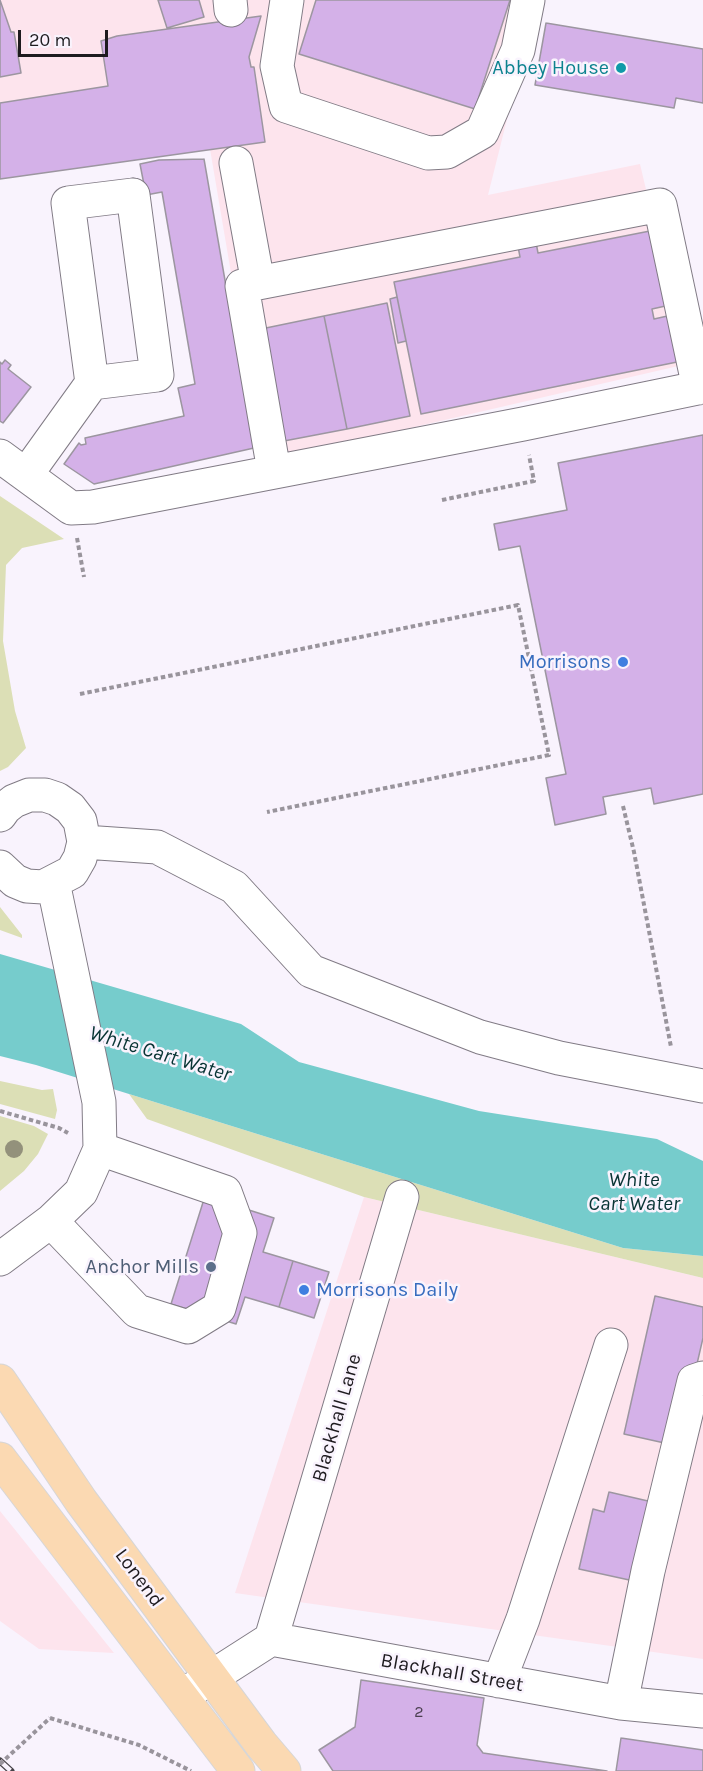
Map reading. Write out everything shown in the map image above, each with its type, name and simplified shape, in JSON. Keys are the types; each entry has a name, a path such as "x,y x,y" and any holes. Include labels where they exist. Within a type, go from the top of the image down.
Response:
{"main road":[{"name":"Lonend","path":"0,1381 81,1501 213,1676 261,1744 284,1771"},
{"name":"Lonend","path":"0,1459 238,1771"}],"street":[{"path":"287,0 277,66 286,106 428,153 447,152 482,132 518,50 528,0"},
{"path":"236,163 258,283"},
{"path":"92,383 68,203 133,195 157,375 92,383 13,465 71,508 93,507 701,388 660,205 243,286 274,471"},
{"path":"0,815 14,801 29,795 45,795 57,799 70,808 80,822 84,842 81,858 55,891"},
{"path":"84,842 157,847 234,887 311,971 480,1037 559,1058 690,1084"},
{"path":"0,867 15,881 27,886 43,887 55,891"},
{"path":"0,1259 51,1221 81,1191 100,1149 99,1102 55,891"},
{"path":"51,1221 137,1311 188,1327 219,1308 240,1233 225,1191 100,1149"},
{"name":"Blackhall Lane","path":"271,1639 402,1197"},
{"path":"499,1681 523,1619 611,1345"},
{"path":"621,1703 648,1570 694,1381 703,1378"},
{"path":"183,1696 271,1639"},
{"name":"Blackhall Street","path":"271,1639 621,1703 703,1711"}],"path":[{"path":"442,500 534,480 523,424"},
{"path":"71,508 84,577"},
{"path":"80,694 518,605 549,755 267,812"},
{"path":"623,806 690,1084"},
{"path":"0,1111 59,1128 100,1149"},
{"path":"0,1764 50,1718 139,1745 191,1771"}],"shaded area":[{"path":"0,0 537,0 488,195 640,164 687,364 263,462 210,149 0,179"},
{"path":"364,1197 703,1278 703,1659 235,1593"},
{"path":"0,1511 114,1653 39,1649 0,1621"}],"green space":[{"path":"0,496 64,539 22,548 6,565 3,641 15,711 26,748 8,767 0,771"},
{"path":"0,907 22,935 22,938 0,930"},
{"path":"0,1081 42,1090 53,1089 57,1110 55,1119 0,1104"},
{"path":"129,1094 623,1248 703,1256 703,1278 364,1197 147,1119"},
{"path":"0,1116 34,1126 48,1134 38,1154 24,1171 0,1191"}],"water":[{"name":"White Cart Water","path":"0,954 241,1024 299,1062 479,1111 657,1139 703,1161 703,1256 623,1248 36,1065 0,1056"}],"building":[{"path":"0,0 11,32 14,32 21,73 0,77"},
{"path":"158,0 199,0 204,17 167,28"},
{"path":"316,0 510,0 475,109 299,54"},
{"path":"261,16 249,57 251,67 254,67 265,142 0,179 0,103 108,86 101,41 117,36"},
{"name":"Abbey House","path":"546,23 703,49 703,103 676,98 674,108 535,85"},
{"path":"204,159 254,448 94,484 64,464 79,443 86,444 85,438 184,416 178,388 195,384 162,192 146,195 140,164 159,160"},
{"path":"655,230 670,305 652,309 654,319 672,315 682,361 421,414 394,282 520,257 517,241 535,237 538,253"},
{"path":"397,297 406,341 398,343 390,299"},
{"path":"387,303 410,416 347,429 324,316"},
{"path":"324,316 347,429 284,441 261,329"},
{"path":"5,360 11,365 8,369 31,387 3,423 0,421 0,362 2,364"},
{"name":"Morrisons","path":"703,435 703,794 654,804 651,788 603,797 606,814 555,825 546,778 566,774 520,546 499,550 494,524 567,510 558,463"},
{"path":"205,1196 274,1218 263,1252 293,1261 279,1307 245,1297 236,1324 171,1304"},
{"name":"Morrisons Daily","path":"293,1261 329,1272 314,1318 279,1307"},
{"path":"655,1296 703,1307 703,1338 678,1446 624,1434"},
{"path":"609,1492 661,1504 643,1583 579,1569 593,1509 604,1512"},
{"path":"361,1680 484,1698 477,1745 483,1753 607,1771 333,1771 319,1750 355,1727"},
{"path":"621,1738 703,1750 703,1771 616,1771"}],"railway":[{"path":"0,1761 11,1771"}],"place":[{"name":"Abbey House","path":"621,68"},
{"name":"Morrisons","path":"623,662"},
{"name":"Anchor Mills","path":"211,1267"},
{"name":"Morrisons Daily","path":"304,1290"}]}
